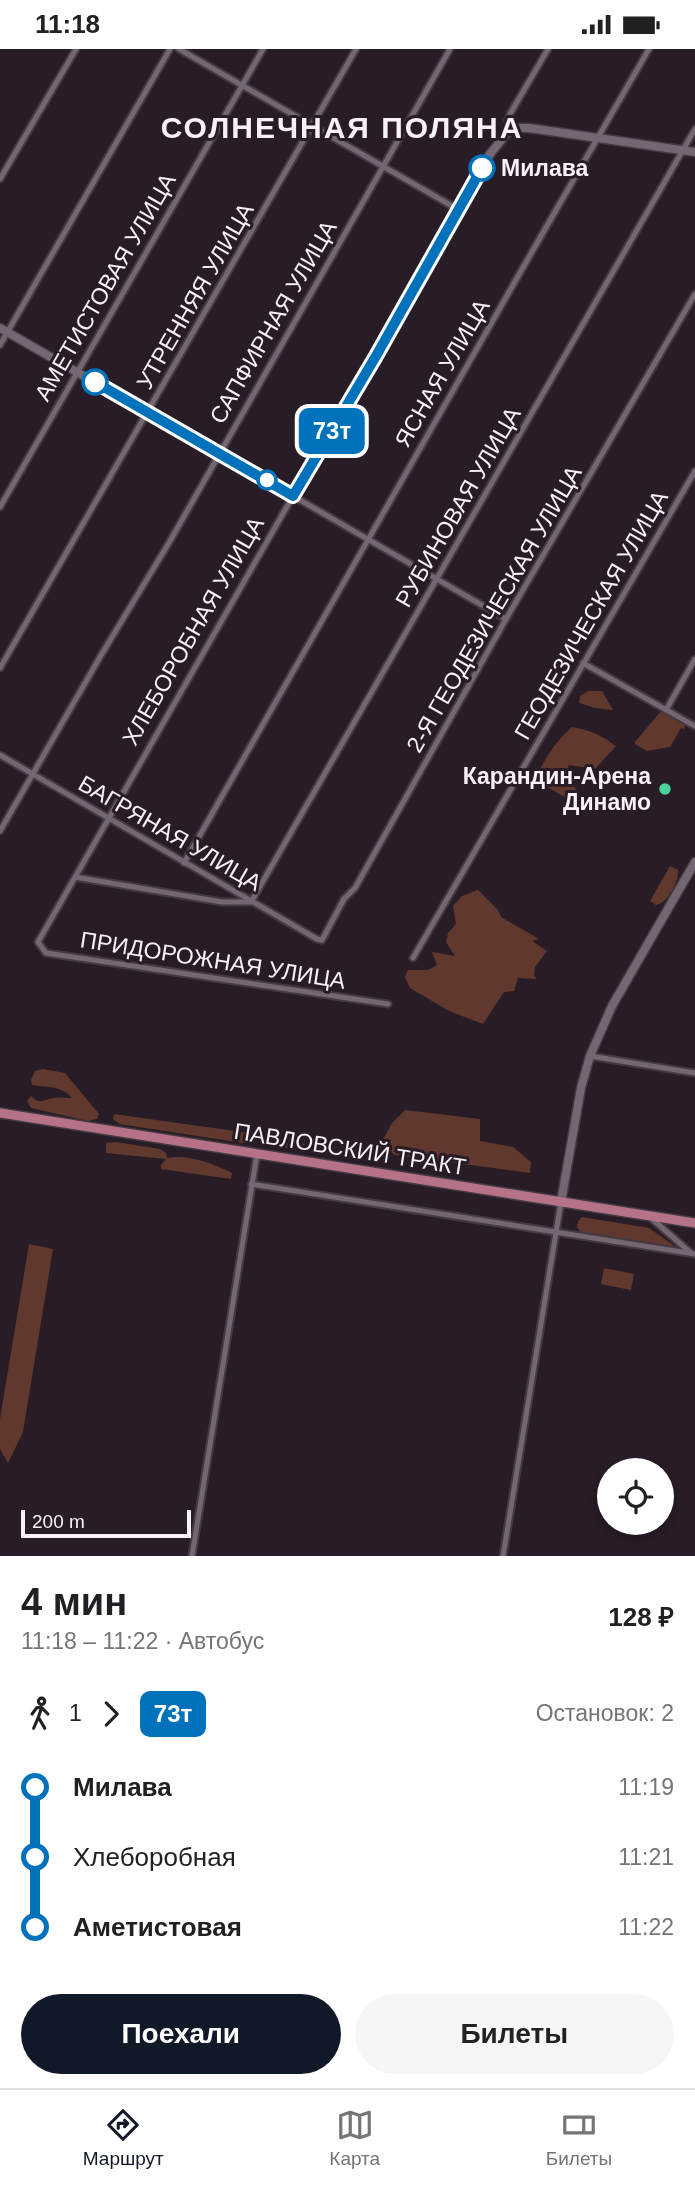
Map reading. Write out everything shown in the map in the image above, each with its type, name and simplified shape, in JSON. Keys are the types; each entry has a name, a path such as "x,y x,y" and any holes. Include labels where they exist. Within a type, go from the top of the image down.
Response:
{"main road":[{"name":"ПАВЛОВСКИЙ ТРАКТ","path":"0,1113 695,1223"}],"street":[{"path":"0,179 76,49"},
{"path":"0,345 4,330 170,49"},
{"path":"179,49 459,211"},
{"name":"АМЕТИСТОВАЯ УЛИЦА","path":"0,507 263,49"},
{"name":"УТРЕННЯЯ УЛИЦА","path":"0,668 356,49"},
{"name":"САПФИРНАЯ УЛИЦА","path":"0,831 170,541 450,49"},
{"name":"ХЛЕБОРОБНАЯ УЛИЦА","path":"38,942 490,154 508,132 510,114 548,49"},
{"name":"ЯСНАЯ УЛИЦА","path":"184,863 649,49"},
{"path":"508,132 516,128 529,128 695,152"},
{"name":"РУБИНОВАЯ УЛИЦА","path":"251,902 695,129"},
{"name":"2-Я ГЕОДЕЗИЧЕСКАЯ УЛИЦА","path":"322,940 344,899 355,888 506,619 695,294"},
{"path":"4,330 506,619"},
{"name":"ГЕОДЕЗИЧЕСКАЯ УЛИЦА","path":"413,958 695,471"},
{"path":"666,710 695,659"},
{"path":"583,663 695,726"},
{"name":"БАГРЯНАЯ УЛИЦА","path":"0,755 251,902 322,940"},
{"path":"503,1556 555,1231 581,1088 590,1056 612,1006 695,862"},
{"path":"75,877 222,902 251,902"},
{"name":"ПРИДОРОЖНАЯ УЛИЦА","path":"38,942 46,953 388,1004"},
{"path":"590,1056 695,1073"},
{"path":"192,1556 257,1154"},
{"path":"251,1184 693,1253"},
{"path":"650,1216 693,1253"}],"shaded area":[{"path":"588,691 602,691 613,710 579,703 580,696"},
{"path":"661,711 684,724 685,729 681,728 670,747 647,751 635,742"},
{"path":"572,727 595,733 616,746 595,769 569,765 565,775 577,790 568,799 542,784 539,771 553,747"},
{"path":"670,866 678,870 677,880 665,900 656,905 650,901"},
{"path":"478,890 498,910 501,917 539,939 532,941 547,951 535,967 534,975 537,979 518,978 514,991 504,992 483,1024 449,1011 410,988 405,977 408,970 428,970 437,965 432,952 455,956 446,942 448,933 456,924 453,906 462,896"},
{"path":"43,1069 65,1073 99,1114 97,1119 88,1121 31,1108 27,1101 31,1096 39,1101 72,1098 59,1089 32,1085 35,1071"},
{"path":"405,1110 480,1119 480,1141 513,1147 531,1162 530,1173 395,1155 380,1145 392,1123"},
{"path":"114,1114 253,1135 243,1143 119,1124 113,1119"},
{"path":"264,1136 302,1143 307,1147 306,1151 265,1145"},
{"path":"106,1143 160,1149 166,1153 167,1158 183,1157 209,1163 232,1173 231,1179 161,1169 166,1159 106,1153"},
{"path":"582,1217 649,1228 676,1247 581,1232 577,1227"},
{"path":"29,1244 53,1249 23,1432 8,1463 0,1449 0,1419"},
{"path":"604,1268 634,1274 631,1290 601,1284"}],"bus line":[{"name":"73т","path":"95,382 293,496 435,254 482,168"}],"place":[{"name":"Милава","path":"482,168"},
{"name":"Карандин-Арена Динамо","path":"665,789"}],"district":[{"name":"СОЛНЕЧНАЯ ПОЛЯНА","path":"342,127"}]}
